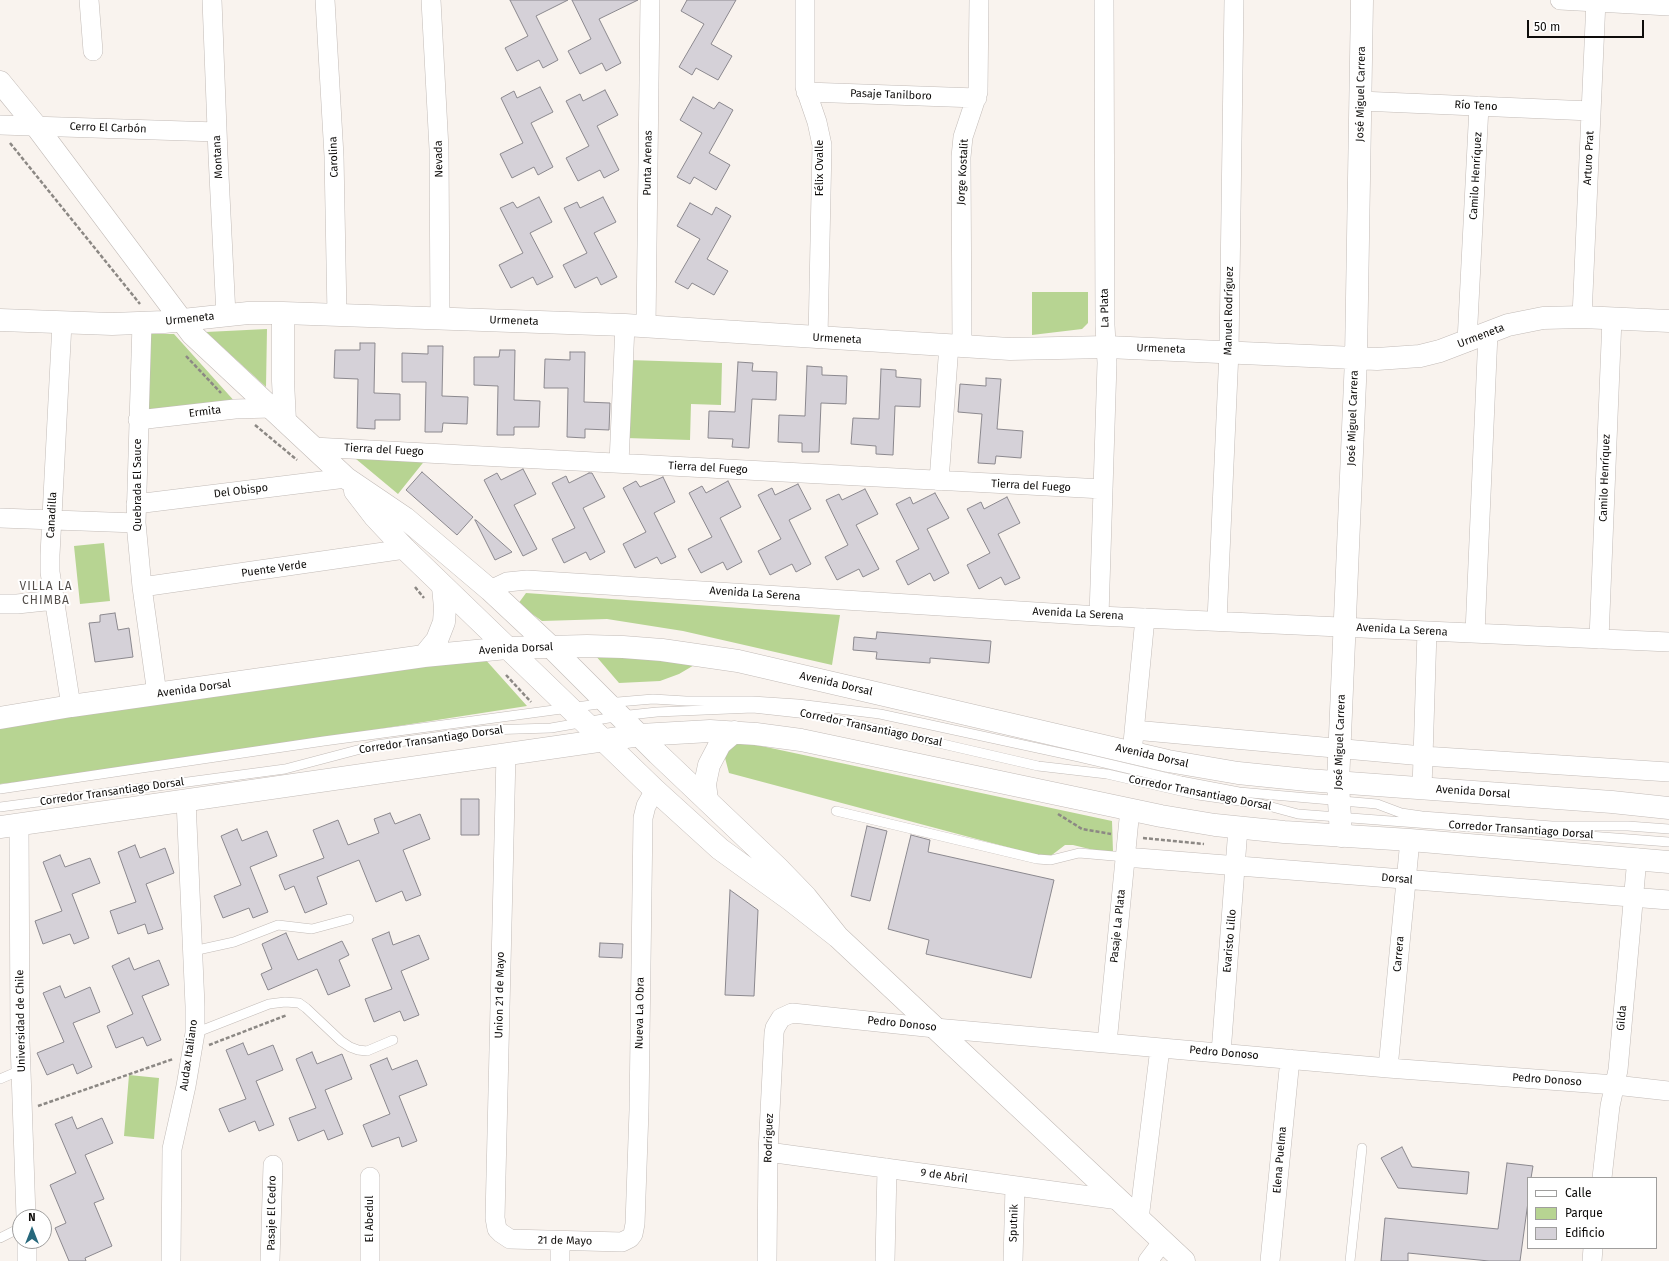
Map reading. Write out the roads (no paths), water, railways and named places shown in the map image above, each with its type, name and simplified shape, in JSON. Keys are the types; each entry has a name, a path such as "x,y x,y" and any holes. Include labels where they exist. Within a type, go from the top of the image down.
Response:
{"main road":[{"name":"José Miguel Carrera","path":"1339,809 1339,748 1356,358 1362,0"},
{"path":"0,82 36,126 181,320 208,349 346,478 410,522 490,590 550,646 613,710 790,879 838,937"},
{"name":"Urmeneta","path":"0,320 112,324 283,312 646,327 1025,349 1107,347 1229,351 1377,359 1420,356 1467,342 1508,326 1543,318 1582,317 1669,321"},
{"path":"278,414 283,381 283,312"},
{"path":"346,478 375,517 405,549 655,790 720,849 792,901 838,937 1184,1261"},
{"path":"424,656 437,640 444,622 445,608 443,587"},
{"name":"Avenida Dorsal","path":"0,718 71,706 424,656 506,648 550,646 623,647 662,650 738,661 1175,762 1238,773 1339,809 1410,840 1637,858 1669,862"},
{"name":"Avenida Dorsal","path":"10,826 603,740 640,735 685,732 734,732 801,740 1130,809 1191,821 1238,828 1339,809 1422,789 1612,802 1669,808"},
{"path":"707,800 705,784 709,765 720,744 734,732"}],"street":[{"path":"89,0 93,51"},
{"name":"Montana","path":"212,0 226,315"},
{"name":"Carolina","path":"325,0 334,156 337,315"},
{"name":"Nevada","path":"431,0 439,148 440,319"},
{"name":"Punta Arenas","path":"646,327 650,0"},
{"name":"Félix Ovalle","path":"805,0 804,79 806,92 817,122 822,145 818,338"},
{"name":"Jorge Kostalit","path":"939,481 956,346 961,157 963,137 977,98 979,0"},
{"name":"La Plata","path":"1099,616 1107,347 1105,325 1104,0"},
{"name":"Manuel Rodríguez","path":"1217,621 1229,351 1234,0"},
{"path":"1560,0 1669,6"},
{"name":"Arturo Prat","path":"1582,317 1596,1"},
{"name":"Pasaje Tanilboro","path":"806,92 977,98"},
{"name":"Río Teno","path":"1360,101 1591,112"},
{"name":"Camilo Henríquez","path":"1467,342 1479,106"},
{"name":"Cerro El Carbón","path":"0,125 217,132"},
{"name":"Camilo Henríquez","path":"1599,639 1612,318"},
{"name":"Canadilla","path":"62,323 51,520 50,572 71,706"},
{"name":"Quebrada El Sauce","path":"142,323 136,523 142,587 157,694"},
{"path":"619,463 624,326"},
{"path":"1475,633 1488,333"},
{"name":"Ermita","path":"138,420 235,409 278,414"},
{"name":"Tierra del Fuego","path":"313,447 1103,490"},
{"name":"Del Obispo","path":"136,504 346,478"},
{"path":"0,518 136,523"},
{"name":"Puente Verde","path":"142,587 405,549"},
{"name":"Avenida La Serena","path":"490,590 507,582 527,580 1099,616 1669,642"},
{"path":"0,604 17,604 54,600"},
{"path":"1132,752 1145,618"},
{"path":"1422,789 1428,631"},
{"name":"Avenida Dorsal","path":"1134,730 1423,756 1669,772"},
{"name":"Union 21 de Mayo","path":"501,1234 495,1224 495,1218 506,754"},
{"name":"Nueva La Obra","path":"630,1238 635,1229 643,818 646,806 655,790"},
{"name":"Audax Italiano","path":"171,1261 172,1148 195,1033 186,800"},
{"name":"Pasaje La Plata","path":"1107,1043 1130,809"},
{"name":"Universidad de Chile","path":"10,826 26,1209"},
{"name":"Evaristo Lillo","path":"1221,1053 1238,828"},
{"name":"Carrera","path":"1388,1068 1410,840"},
{"name":"Dorsal","path":"1125,857 1669,900"},
{"name":"Gilda","path":"1602,1177 1618,1070 1637,858"},
{"name":"Pedro Donoso","path":"781,1018 786,1015 798,1013 935,1028 1388,1068 1615,1085 1669,1091"},
{"name":"Rodriguez","path":"767,1261 768,1152 774,1034 775,1028 781,1018"},
{"path":"1139,1219 1160,1048"},
{"name":"Elena Puelma","path":"1270,1261 1290,1059"},
{"name":"9 de Abril","path":"768,1152 1119,1200"},
{"name":"Pasaje El Cedro","path":"270,1261 273,1165"},
{"path":"885,1261 887,1168"},
{"name":"El Abedul","path":"370,1177 370,1261"},
{"name":"Sputnik","path":"1013,1261 1015,1186"},
{"name":"21 de Mayo","path":"501,1234 515,1240 622,1242 630,1238"},
{"path":"560,1241 560,1261"},
{"path":"1148,1261 1163,1241"},
{"path":"27,1249 27,1261"},
{"path":"1592,1261 1593,1249"}],"lane":[{"name":"Corredor Transantiago Dorsal","path":"0,807 285,769 376,745 487,730 541,729 584,723 613,710 653,699 686,701 752,701 798,704 880,714 1079,757 1210,788 1263,795 1339,809 1669,842"},
{"name":"Corredor Transantiago Dorsal","path":"0,788 569,707 613,710 738,708 817,715 1038,766 1107,774 1198,795 1261,804 1298,814 1377,804 1401,813 1422,816 1552,826 1628,826 1669,828"},
{"path":"836,812 1037,859 1051,860 1079,853 1125,857"},
{"path":"192,951 234,942 278,926 312,929 348,919"},
{"path":"195,1033 269,1004 285,1002 299,1003 350,1048 367,1051 393,1040"},
{"path":"0,1079 21,1070"},
{"path":"1350,1261 1362,1148"},
{"path":"0,1238 12,1232"}],"district":[{"name":"VILLA LA CHIMBA","path":"46,594"}]}
